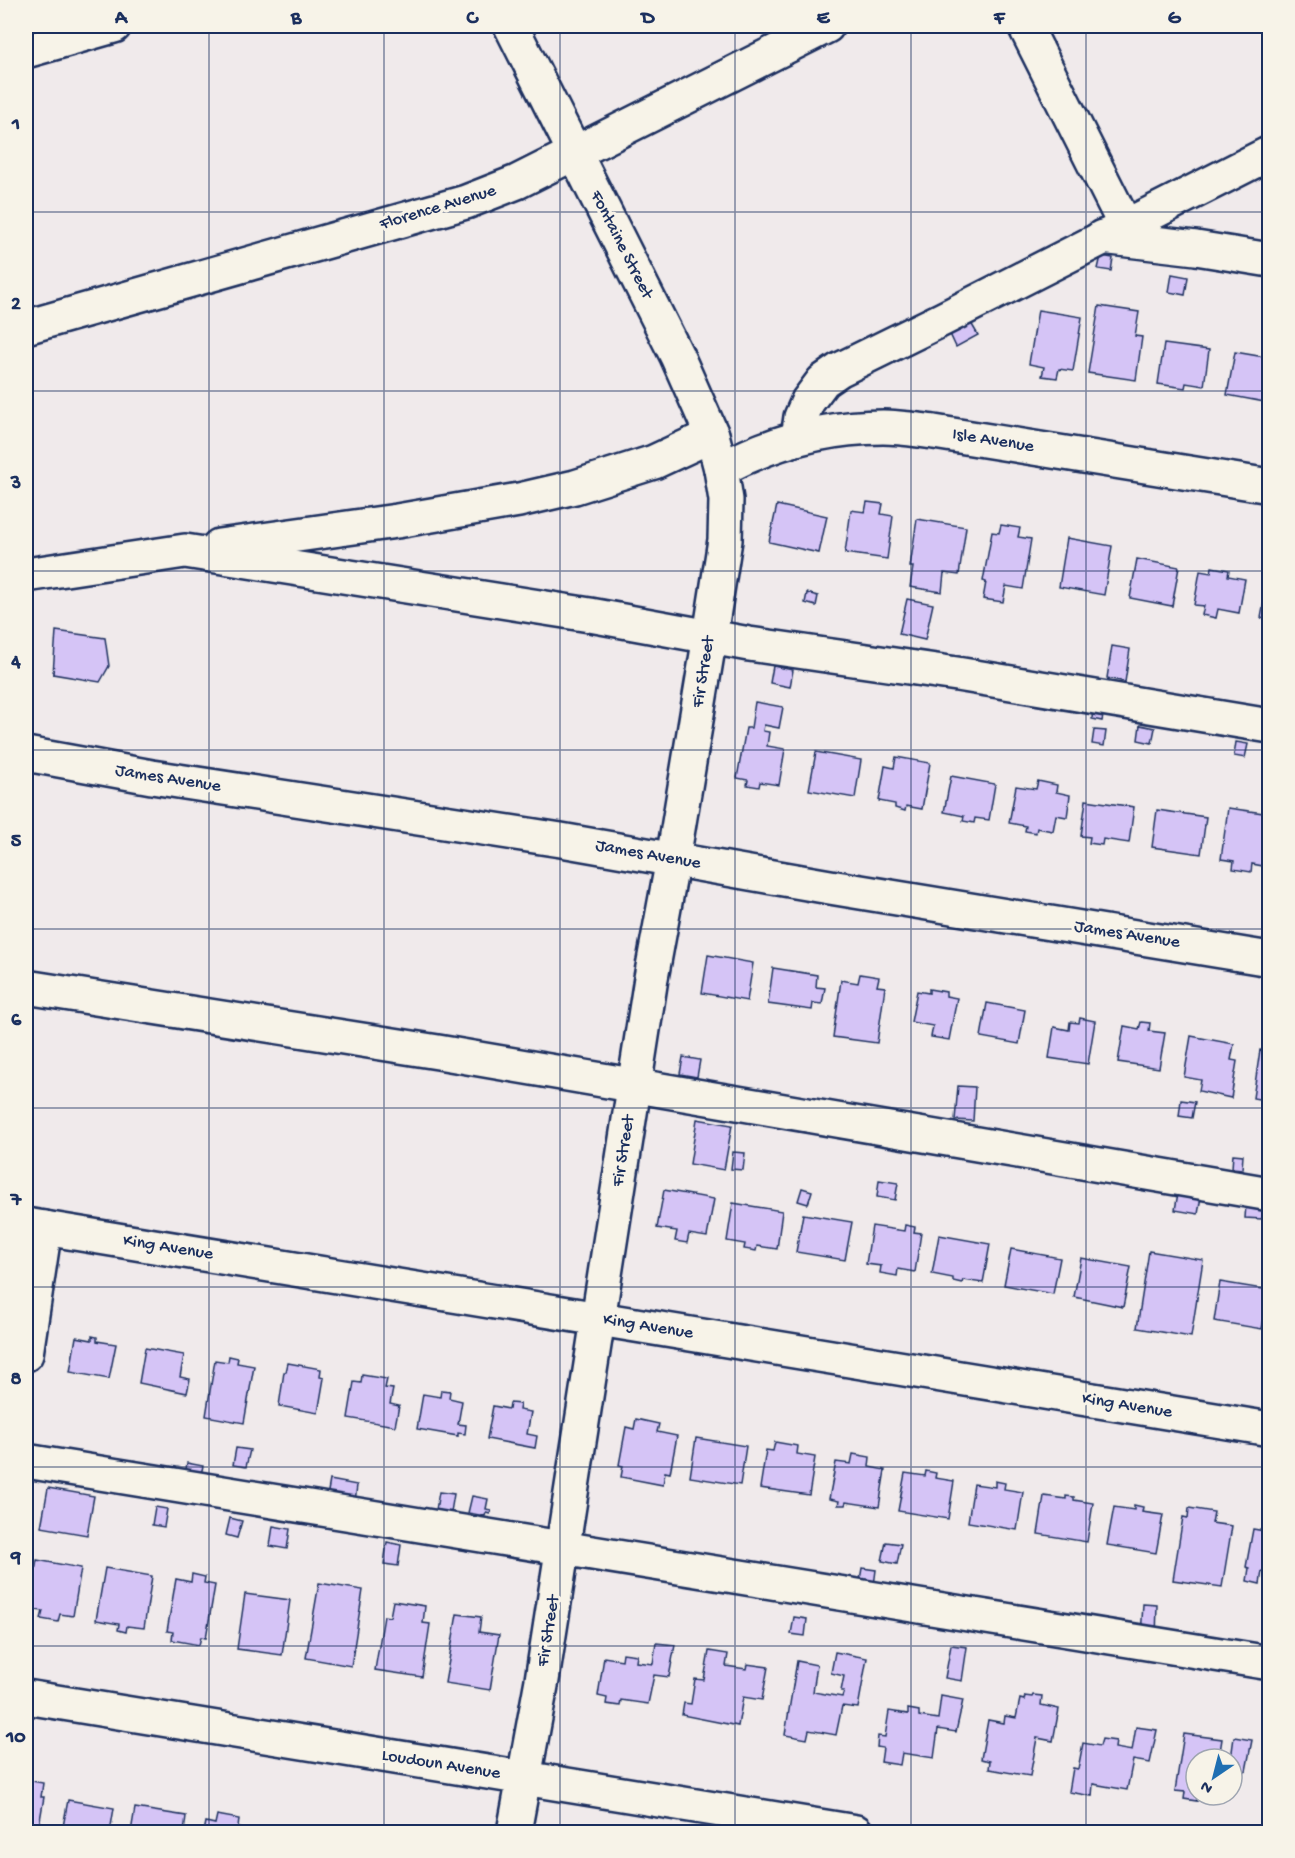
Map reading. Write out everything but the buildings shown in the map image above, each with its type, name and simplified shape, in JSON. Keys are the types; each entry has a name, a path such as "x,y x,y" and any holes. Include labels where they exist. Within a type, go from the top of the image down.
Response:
{"street":[{"path":"26,51 114,26"},
{"name":"Fontaine Street","path":"511,26 677,356 712,435 721,469"},
{"name":"Florence Avenue","path":"26,327 466,202 518,182 827,26"},
{"path":"1025,26 1113,231"},
{"path":"798,438 801,417 808,400 823,381 831,375 1269,153"},
{"path":"1113,231 1269,260"},
{"name":"Isle Avenue","path":"721,469 740,459 798,438 838,430 884,427 934,432 1269,486"},
{"path":"26,575 397,521 519,500 575,487 654,462 712,435"},
{"name":"Fir Street","path":"514,1833 542,1680 651,978 674,859 725,540 726,500 721,469"},
{"path":"185,551 1269,726"},
{"name":"James Avenue","path":"26,753 152,777 674,859 1269,959"},
{"path":"26,987 438,1052 1269,1194"},
{"path":"26,1354 35,1226"},
{"name":"King Avenue","path":"35,1226 1269,1429"},
{"path":"26,1461 1269,1663"},
{"name":"Loudoun Avenue","path":"26,1697 856,1833"}]}
